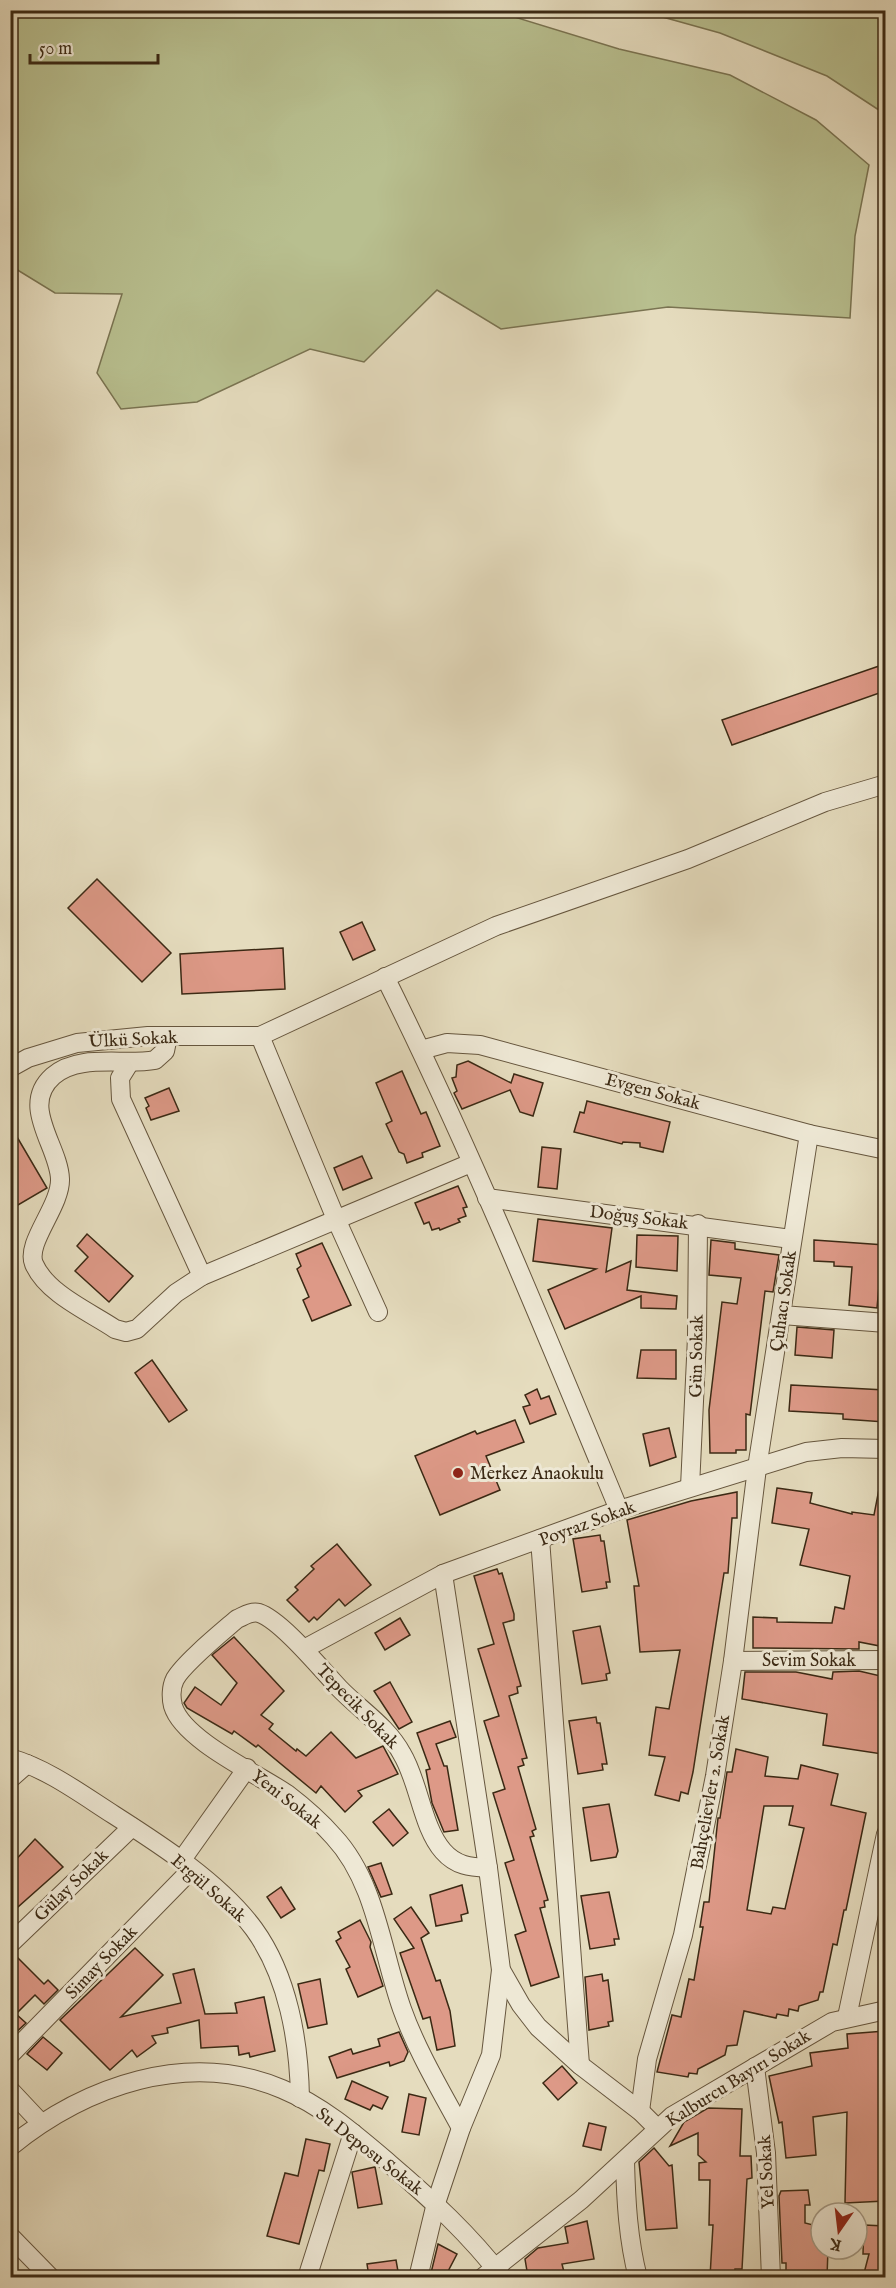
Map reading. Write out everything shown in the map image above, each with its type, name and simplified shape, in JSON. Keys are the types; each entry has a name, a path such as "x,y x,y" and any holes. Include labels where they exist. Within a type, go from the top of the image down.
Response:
{"street":[{"path":"378,1312 336,1219 260,1035 505,922 688,859 825,802 885,784"},
{"path":"384,977 421,1050 487,1198 619,1510"},
{"name":"Ülkü Sokak","path":"10,1068 28,1058 77,1042 168,1036 260,1035"},
{"path":"168,1036 165,1051 155,1060 105,1062 66,1068 55,1074 43,1089 41,1122 60,1175 60,1188 49,1219 32,1250 33,1263 56,1289 115,1329 126,1332 137,1329 176,1293 202,1276 471,1162"},
{"name":"Evgen Sokak","path":"421,1050 447,1042 480,1045 809,1134 885,1149"},
{"path":"130,1062 120,1078 121,1099 202,1276"},
{"name":"Çuhacı Sokak","path":"757,1468 809,1134"},
{"name":"Doğuş Sokak","path":"487,1198 698,1224 791,1239"},
{"name":"Gün Sokak","path":"690,1487 697,1357 698,1224"},
{"path":"782,1315 885,1323"},
{"name":"Poyraz Sokak","path":"304,1649 443,1574 619,1510 822,1449 885,1449"},
{"name":"Bahçelievler 2. Sokak","path":"640,2110 648,2059 683,1935 715,1776 733,1660 757,1468"},
{"path":"540,1539 580,2065"},
{"path":"418,2277 436,2203 461,2128 490,2055 501,1970 488,1868 443,1574"},
{"name":"Yeni Sokak","path":"304,1649 262,1614 248,1614 229,1626 175,1679 172,1701 180,1719 198,1736 247,1768 311,1815 336,1839 350,1860 376,1920 406,2019 418,2049 461,2128"},
{"name":"Tepecik Sokak","path":"304,1649 339,1689 379,1723 396,1743 410,1770 435,1838 443,1851 461,1865 488,1868"},
{"name":"Sevim Sokak","path":"733,1660 885,1660"},
{"path":"10,1779 19,1761"},
{"name":"Ergül Sokak","path":"19,1761 59,1780 132,1827 186,1865 244,1917 270,1956 287,2003 295,2034 300,2098"},
{"name":"Simay Sokak","path":"10,2055 186,1865 247,1768"},
{"name":"Gülay Sokak","path":"10,1944 132,1827"},
{"path":"847,2017 885,1834"},
{"path":"501,1970 520,2005 538,2027 580,2065 640,2110 657,2128"},
{"name":"Kalburcu Bayırı Sokak","path":"493,2274 625,2161 657,2128 689,2104 810,2033 847,2017 885,2010"},
{"name":"Yel Sokak","path":"755,2067 766,2153 771,2277"},
{"name":"Su Deposu Sokak","path":"10,2147 41,2122 111,2088 172,2074 226,2074 263,2082 300,2098 353,2133 436,2203 493,2274"},
{"path":"10,2090 41,2122"},
{"path":"307,2277 353,2133"},
{"path":"625,2161 631,2251 638,2277"},
{"path":"10,2236 51,2277"}],"green space":[{"path":"11,10 495,11 619,49 730,75 816,120 869,165 855,236 850,318 668,307 501,329 437,290 364,362 310,349 197,402 121,409 97,373 122,294 55,293 11,266"},
{"path":"641,11 885,11 885,114 827,76 720,33"}],"building":[{"path":"882,665 885,673 885,691 732,745 722,720"},
{"path":"97,879 171,953 142,982 68,908"},
{"path":"362,922 375,950 353,960 340,932"},
{"path":"283,948 285,989 182,994 180,954"},
{"path":"468,1061 511,1083 514,1074 543,1083 533,1116 520,1112 510,1090 462,1109 454,1093 457,1091 452,1078 456,1077 457,1065"},
{"path":"402,1071 421,1114 426,1112 440,1146 422,1153 423,1157 407,1163 404,1154 399,1152 386,1124 392,1121 376,1083"},
{"path":"169,1088 179,1111 151,1120 145,1098"},
{"path":"587,1101 670,1122 663,1152 640,1147 640,1143 623,1142 622,1144 574,1132 580,1112 584,1113"},
{"path":"10,1125 47,1188 18,1205 10,1193"},
{"path":"542,1147 561,1149 557,1189 538,1187"},
{"path":"362,1156 372,1178 343,1190 334,1168"},
{"path":"458,1186 467,1207 463,1208 466,1216 458,1219 460,1222 440,1230 439,1228 432,1230 429,1222 424,1224 415,1203"},
{"path":"538,1219 612,1228 606,1272 631,1261 627,1290 677,1296 676,1309 641,1308 641,1296 565,1329 548,1290 596,1269 533,1261"},
{"path":"87,1234 133,1276 109,1302 75,1271 88,1257 77,1246"},
{"path":"637,1235 678,1236 677,1271 636,1267"},
{"path":"711,1240 735,1243 735,1249 779,1255 773,1292 765,1291 750,1415 746,1414 746,1450 736,1450 736,1453 710,1453 709,1410 722,1302 737,1304 741,1278 709,1275"},
{"path":"814,1240 885,1245 885,1264 881,1264 877,1308 849,1305 852,1267 834,1266 834,1262 814,1261"},
{"path":"322,1243 351,1305 312,1321 303,1300 309,1297 297,1269 301,1266 296,1254"},
{"path":"797,1327 834,1330 832,1358 795,1355"},
{"path":"641,1350 676,1350 676,1379 637,1378"},
{"path":"152,1360 187,1410 169,1422 135,1373"},
{"path":"791,1385 885,1390 885,1422 843,1419 843,1414 789,1411"},
{"path":"537,1389 541,1399 549,1396 556,1414 530,1424 523,1407 530,1405 525,1395"},
{"name":"Merkez Anaokulu","path":"515,1420 524,1442 486,1456 500,1490 440,1515 415,1456 475,1431 477,1434"},
{"path":"669,1428 676,1457 650,1466 643,1434"},
{"path":"777,1488 812,1493 810,1503 852,1514 852,1512 874,1515 879,1489 885,1490 885,1647 859,1642 859,1649 753,1648 753,1617 777,1618 777,1622 832,1623 835,1607 844,1609 850,1576 800,1565 809,1529 772,1523"},
{"path":"737,1492 737,1518 732,1518 728,1573 724,1573 693,1772 688,1794 681,1792 679,1801 655,1795 665,1757 649,1755 656,1707 669,1709 680,1650 640,1652 634,1586 639,1586 627,1520 691,1501"},
{"path":"600,1535 601,1541 604,1541 610,1582 606,1582 607,1588 582,1592 573,1539"},
{"path":"337,1544 371,1585 345,1606 339,1599 317,1620 314,1617 309,1622 287,1600 298,1590 295,1587 314,1569 311,1566"},
{"path":"497,1569 499,1574 502,1573 514,1614 514,1620 503,1623 521,1686 517,1687 518,1693 509,1696 527,1758 522,1759 524,1765 518,1767 536,1829 532,1831 534,1836 530,1837 548,1900 544,1901 545,1907 540,1908 559,1977 531,1986 515,1935 526,1931 505,1863 514,1860 493,1793 505,1789 484,1721 499,1716 478,1649 494,1644 474,1576"},
{"path":"400,1618 410,1635 385,1650 375,1633"},
{"path":"600,1626 610,1673 606,1674 607,1680 582,1684 573,1631"},
{"path":"234,1637 284,1691 261,1715 273,1724 269,1729 296,1751 297,1749 306,1756 331,1732 356,1758 383,1746 398,1774 358,1791 362,1796 345,1812 321,1786 316,1793 258,1745 256,1747 234,1731 232,1734 187,1708 184,1703 195,1687 221,1705 237,1683 212,1655"},
{"path":"859,1671 885,1677 885,1734 882,1754 823,1745 827,1714 742,1699 745,1672 796,1672 832,1679 833,1672"},
{"path":"390,1682 412,1722 399,1729 374,1691"},
{"path":"596,1717 597,1723 600,1723 607,1764 602,1764 603,1770 578,1774 569,1721"},
{"path":"450,1721 456,1737 436,1744 444,1766 447,1766 458,1830 444,1832 432,1803 426,1770 430,1769 417,1733"},
{"path":"736,1749 768,1757 765,1776 798,1779 801,1765 838,1774 831,1805 866,1813 846,1910 844,1910 837,1945 833,1944 823,1992 820,1992 818,2000 799,2006 798,2011 789,2009 788,2016 777,2014 776,2018 744,2011 737,2045 727,2046 725,2055 698,2069 697,2074 689,2073 688,2077 657,2072 672,2015 681,2017 689,1979 694,1980 703,1927 700,1927 704,1902 709,1902 718,1818 720,1818 727,1772 732,1772","holes":["764,1806 793,1806 789,1825 804,1828 785,1909 773,1907 771,1914 747,1910"]},
{"path":"609,1804 618,1851 616,1857 591,1861 583,1808"},
{"path":"389,1809 408,1833 393,1846 373,1822"},
{"path":"35,1839 63,1867 10,1914 10,1866"},
{"path":"381,1863 392,1894 381,1897 368,1867"},
{"path":"462,1885 468,1913 461,1915 462,1921 436,1926 430,1895"},
{"path":"281,1887 295,1909 281,1918 267,1897"},
{"path":"609,1892 619,1939 614,1939 615,1945 590,1949 581,1896"},
{"path":"411,1907 429,1933 421,1938 436,1981 440,1980 450,2011 455,2046 437,2050 430,2017 423,2019 400,1953 414,1948 394,1919"},
{"path":"360,1920 371,1942 370,1947 383,1986 358,1997 346,1969 350,1967 336,1941 341,1938 338,1932"},
{"path":"135,1948 163,1975 121,2017 181,2003 173,1974 194,1969 205,2014 237,2013 235,2003 264,1997 275,2051 250,2057 249,2053 239,2055 238,2046 201,2048 199,2020 167,2028 168,2033 152,2036 156,2043 137,2057 132,2050 110,2070 60,2020"},
{"path":"14,1954 44,1984 48,1980 58,1990 44,2004 35,1995 16,2014 26,2023 10,2038 10,1955"},
{"path":"602,1974 603,1981 608,1980 613,2021 608,2022 609,2026 589,2030 585,1977"},
{"path":"320,1979 327,2024 308,2028 298,1984"},
{"path":"885,2031 885,2201 845,2201 847,2112 813,2117 816,2155 786,2158 782,2122 779,2123 769,2076 812,2066 810,2053 848,2048 847,2034"},
{"path":"399,2032 408,2052 404,2061 390,2066 389,2062 337,2078 329,2057 351,2049 353,2054 380,2046 378,2039"},
{"path":"43,2037 62,2053 47,2070 27,2054"},
{"path":"562,2066 577,2083 558,2100 543,2083"},
{"path":"352,2081 388,2097 382,2109 373,2105 370,2110 345,2099"},
{"path":"409,2094 426,2098 419,2135 402,2132"},
{"path":"708,2108 742,2109 740,2156 751,2156 752,2178 747,2179 742,2269 735,2269 734,2277 710,2277 713,2225 709,2225 710,2180 699,2180 699,2163 706,2162 698,2155 698,2133 670,2146 684,2122"},
{"path":"589,2123 606,2127 601,2150 583,2146"},
{"path":"306,2139 330,2144 324,2171 319,2170 299,2244 267,2236 285,2173 298,2176"},
{"path":"654,2148 669,2166 672,2165 677,2228 646,2230 639,2162"},
{"path":"375,2167 382,2204 358,2208 352,2172"},
{"path":"808,2190 809,2201 809,2205 805,2205 805,2223 809,2224 809,2261 828,2261 827,2277 786,2277 786,2263 782,2263 779,2196 781,2191"},
{"path":"587,2221 594,2259 562,2264 564,2272 528,2277 525,2259 538,2248 568,2243 565,2227"},
{"path":"869,2225 885,2226 885,2277 863,2277 869,2261"},
{"path":"438,2244 457,2254 445,2277 430,2277"},
{"path":"396,2260 399,2277 369,2277 367,2264"}],"place":[{"name":"Merkez Anaokulu","path":"458,1473"}]}
